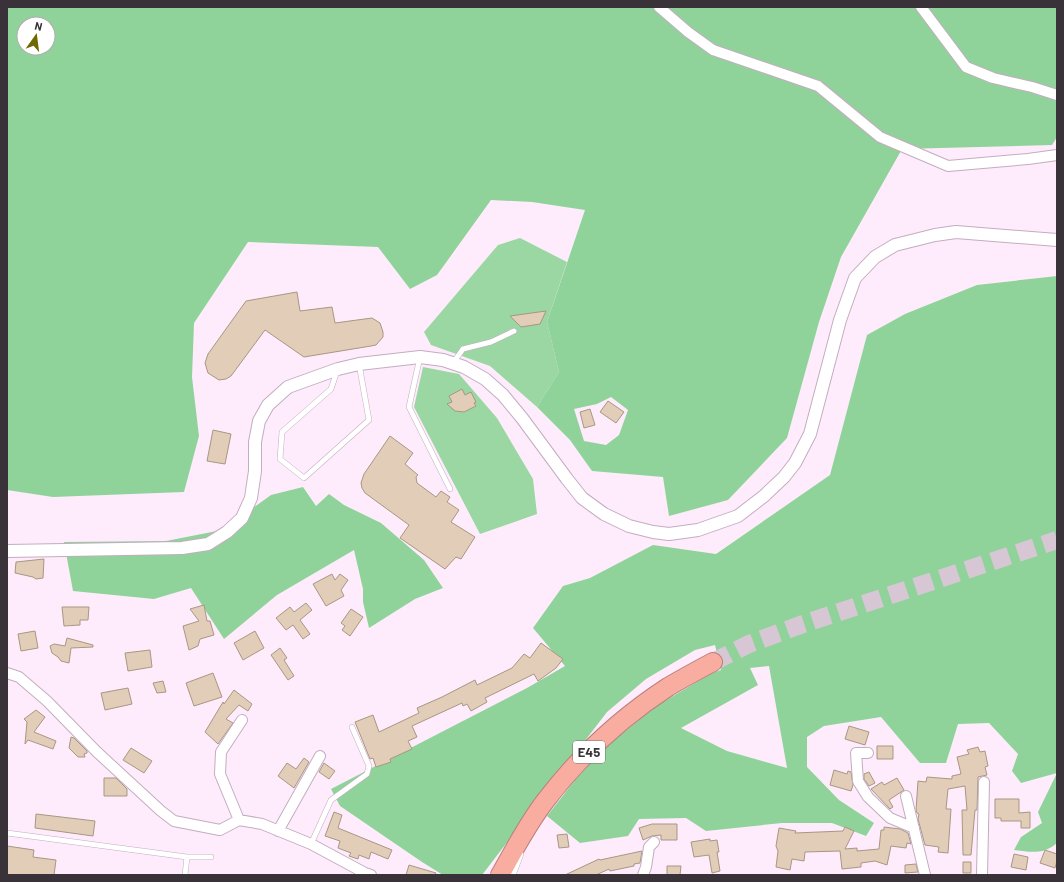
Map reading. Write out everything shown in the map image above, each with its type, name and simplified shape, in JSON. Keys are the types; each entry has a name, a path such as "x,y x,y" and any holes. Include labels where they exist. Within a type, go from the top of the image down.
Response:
{"highway":[{"name":"E45","path":"500,875 516,845 545,800 600,740 635,711 668,687 713,662"}],"street":[{"path":"659,7 688,32 713,50 818,86 880,137 948,166 1057,155"},
{"path":"921,7 966,67 993,78 1032,87 1057,95"},
{"path":"7,551 182,548 208,544 227,532 242,518 251,498 255,471 255,442 259,421 268,404 288,387 338,369 359,364 420,357 453,363 464,367 485,379 503,395 522,418 566,479 582,498 604,514 628,526 653,532 669,534 698,530 738,516 764,496 784,477 795,463 810,434 840,320 855,278 875,257 895,245 935,235 956,232 1057,240"},
{"path":"7,673 19,677 47,701 97,752 161,811 174,821 220,830 239,820 262,824 311,844 364,873 371,875"},
{"path":"239,820 220,774 221,752 242,720"},
{"path":"868,753 856,753 858,781 868,796 890,818 914,828"},
{"path":"278,831 320,756"},
{"path":"982,875 984,782"},
{"path":"906,796 924,875"},
{"path":"643,875 646,867 649,847 654,842"}],"lane":[{"path":"453,363 463,349 491,342 514,331"},
{"path":"420,357 409,407 450,489"},
{"path":"338,369 331,389 282,432 280,459 304,478 369,420 359,364"},
{"path":"311,844 331,800 367,774 369,766 352,727"},
{"path":"529,837 545,800"},
{"path":"7,833 187,857 211,858"},
{"path":"513,875 522,851"},
{"path":"185,875 187,857"}],"green space":[{"path":"7,7 1057,7 1057,137 1052,145 902,149 841,257 819,322 787,438 728,500 669,516 663,477 592,471 570,440 537,407 559,372 547,322 585,210 532,202 491,200 437,275 410,289 378,247 248,242 194,323 192,377 199,436 184,492 53,497 7,490","holes":["611,397 628,410 619,435 606,445 584,441 574,409 597,404"]},
{"path":"520,238 567,262 547,322 559,372 537,407 490,366 431,345 424,332 498,245"},
{"path":"1057,276 1057,773 1021,783 1012,771 1018,754 989,723 958,724 946,763 920,763 881,717 824,726 807,737 807,767 839,800 874,823 866,836 832,823 782,823 706,831 686,818 639,819 628,836 580,843 547,816 594,756 658,705 712,673 721,670 715,645 695,650 646,679 607,712 482,875 443,875 340,806 331,789 527,688 565,666 533,628 563,586 590,578 653,545 716,554 830,475 867,335 905,314 977,285","holes":["769,666 787,768 727,751 681,728 758,685 750,668"]},
{"path":"423,367 459,374 497,418 533,479 537,514 480,534 414,407"},
{"path":"303,487 316,506 329,494 344,505 381,523 424,560 443,588 415,599 369,628 363,602 363,589 354,550 277,595 224,639 191,588 154,599 73,591 64,542 166,541 222,530 271,495"},
{"path":"1057,773 1057,843 1052,847 1036,852 1014,850 1021,837 1042,823 1038,812"}],"building":[{"path":"297,292 300,311 332,307 335,323 372,318 380,323 383,337 376,345 304,357 265,330 231,376 226,379 219,380 208,373 205,363 208,354 246,301"},
{"path":"546,311 540,324 521,327 510,316"},
{"path":"462,389 465,395 471,392 476,402 474,403 476,406 464,412 455,411 447,404 452,402 449,396"},
{"path":"608,401 624,412 616,423 600,412"},
{"path":"590,409 595,425 584,428 580,412"},
{"path":"213,430 231,434 225,464 207,461"},
{"path":"390,436 413,453 405,464 418,475 416,477 417,483 436,497 441,491 450,497 447,502 459,510 451,522 475,537 461,559 456,557 445,569 400,538 409,525 365,493 362,488 361,483 364,474"},
{"path":"44,559 43,578 36,579 15,573 16,562"},
{"path":"332,574 335,580 340,574 348,580 341,590 344,596 326,606 313,584"},
{"path":"306,603 312,610 300,620 310,634 303,639 293,625 286,630 276,618 290,607 294,612"},
{"path":"204,605 207,621 210,621 214,635 200,639 198,646 189,650 183,626 199,621 190,609"},
{"path":"62,607 89,607 88,620 80,620 80,625 64,626"},
{"path":"351,609 363,617 350,636 342,630 345,626 341,623"},
{"path":"35,631 38,648 21,651 18,634"},
{"path":"255,631 264,648 243,660 234,643"},
{"path":"67,638 93,645 93,647 71,648 69,663 61,661 52,653 50,646 54,644 65,646"},
{"path":"541,643 563,659 556,668 538,681 534,674 485,698 487,702 471,711 467,704 463,706 462,703 412,726 417,737 408,741 412,749 390,759 391,762 376,767 373,758 370,759 355,722 373,715 379,732 419,713 417,708 475,680 477,685 512,668 524,654 530,658"},
{"path":"280,648 287,658 284,660 294,676 288,680 271,655"},
{"path":"150,650 152,667 128,671 125,653"},
{"path":"213,673 222,697 194,706 186,683"},
{"path":"163,681 166,692 157,693 153,683"},
{"path":"128,688 132,704 105,710 101,693"},
{"path":"234,690 252,704 248,711 239,705 226,719 233,723 218,744 205,732 223,702 224,704"},
{"path":"36,710 45,717 34,732 56,741 53,749 28,740 25,744 27,722 24,719"},
{"path":"849,726 869,732 865,745 845,739"},
{"path":"71,737 74,738 87,751 87,753 84,754 85,757 78,757 69,748"},
{"path":"877,746 893,746 893,759 877,759"},
{"path":"978,747 980,752 985,751 988,766 985,767 987,775 978,777 977,810 975,810 971,855 963,855 962,810 967,810 965,786 948,789 946,809 951,809 948,853 938,852 939,847 925,845 918,819 919,814 916,810 918,781 926,782 927,777 952,779 952,776 961,774 957,757 969,754 967,750"},
{"path":"131,748 152,761 144,773 123,760"},
{"path":"304,758 309,762 294,788 278,776 287,763 296,769"},
{"path":"324,763 335,771 329,779 319,772"},
{"path":"834,770 847,774 848,771 851,772 853,785 851,791 830,785"},
{"path":"869,772 875,783 869,786 864,779 864,774"},
{"path":"104,778 116,778 127,789 127,796 104,796"},
{"path":"897,778 904,790 889,800 893,807 890,809 871,789 882,782 884,785"},
{"path":"995,799 1019,799 1019,813 1030,812 1030,828 1021,828 1021,821 1001,821 1001,818 995,818"},
{"path":"334,812 342,815 338,828 392,850 388,859 371,852 369,859 359,855 358,859 349,856 351,853 338,848 340,841 325,836"},
{"path":"36,814 95,821 93,836 35,828"},
{"path":"652,824 677,824 677,840 661,840 661,835 652,836 643,840 639,828"},
{"path":"845,827 854,831 845,849 857,848 857,851 879,849 881,830 884,830 884,827 900,829 908,833 911,844 907,843 906,848 891,846 887,865 875,861 861,863 861,867 842,869 840,851 805,852 804,861 792,859 790,870 776,867 778,851 776,846 779,828 796,831 795,833 843,831"},
{"path":"567,834 569,847 559,848 557,835"},
{"path":"710,839 710,841 717,840 719,852 717,852 720,871 712,873 709,855 694,857 691,842"},
{"path":"7,846 34,850 33,857 56,860 54,875 7,875"},
{"path":"1045,850 1057,854 1055,868 1040,863"},
{"path":"642,851 640,863 634,864 634,866 610,871 609,869 596,875 565,875 599,859"},
{"path":"1014,854 1028,857 1026,870 1011,867"},
{"path":"963,862 971,862 971,873 963,873"},
{"path":"916,864 918,872 905,873 905,865"},
{"path":"409,865 436,873 435,875 406,875"},
{"path":"667,866 681,866 680,875 667,875"}],"tunnel":[{"path":"713,662 749,644 803,624 1057,540"}]}
